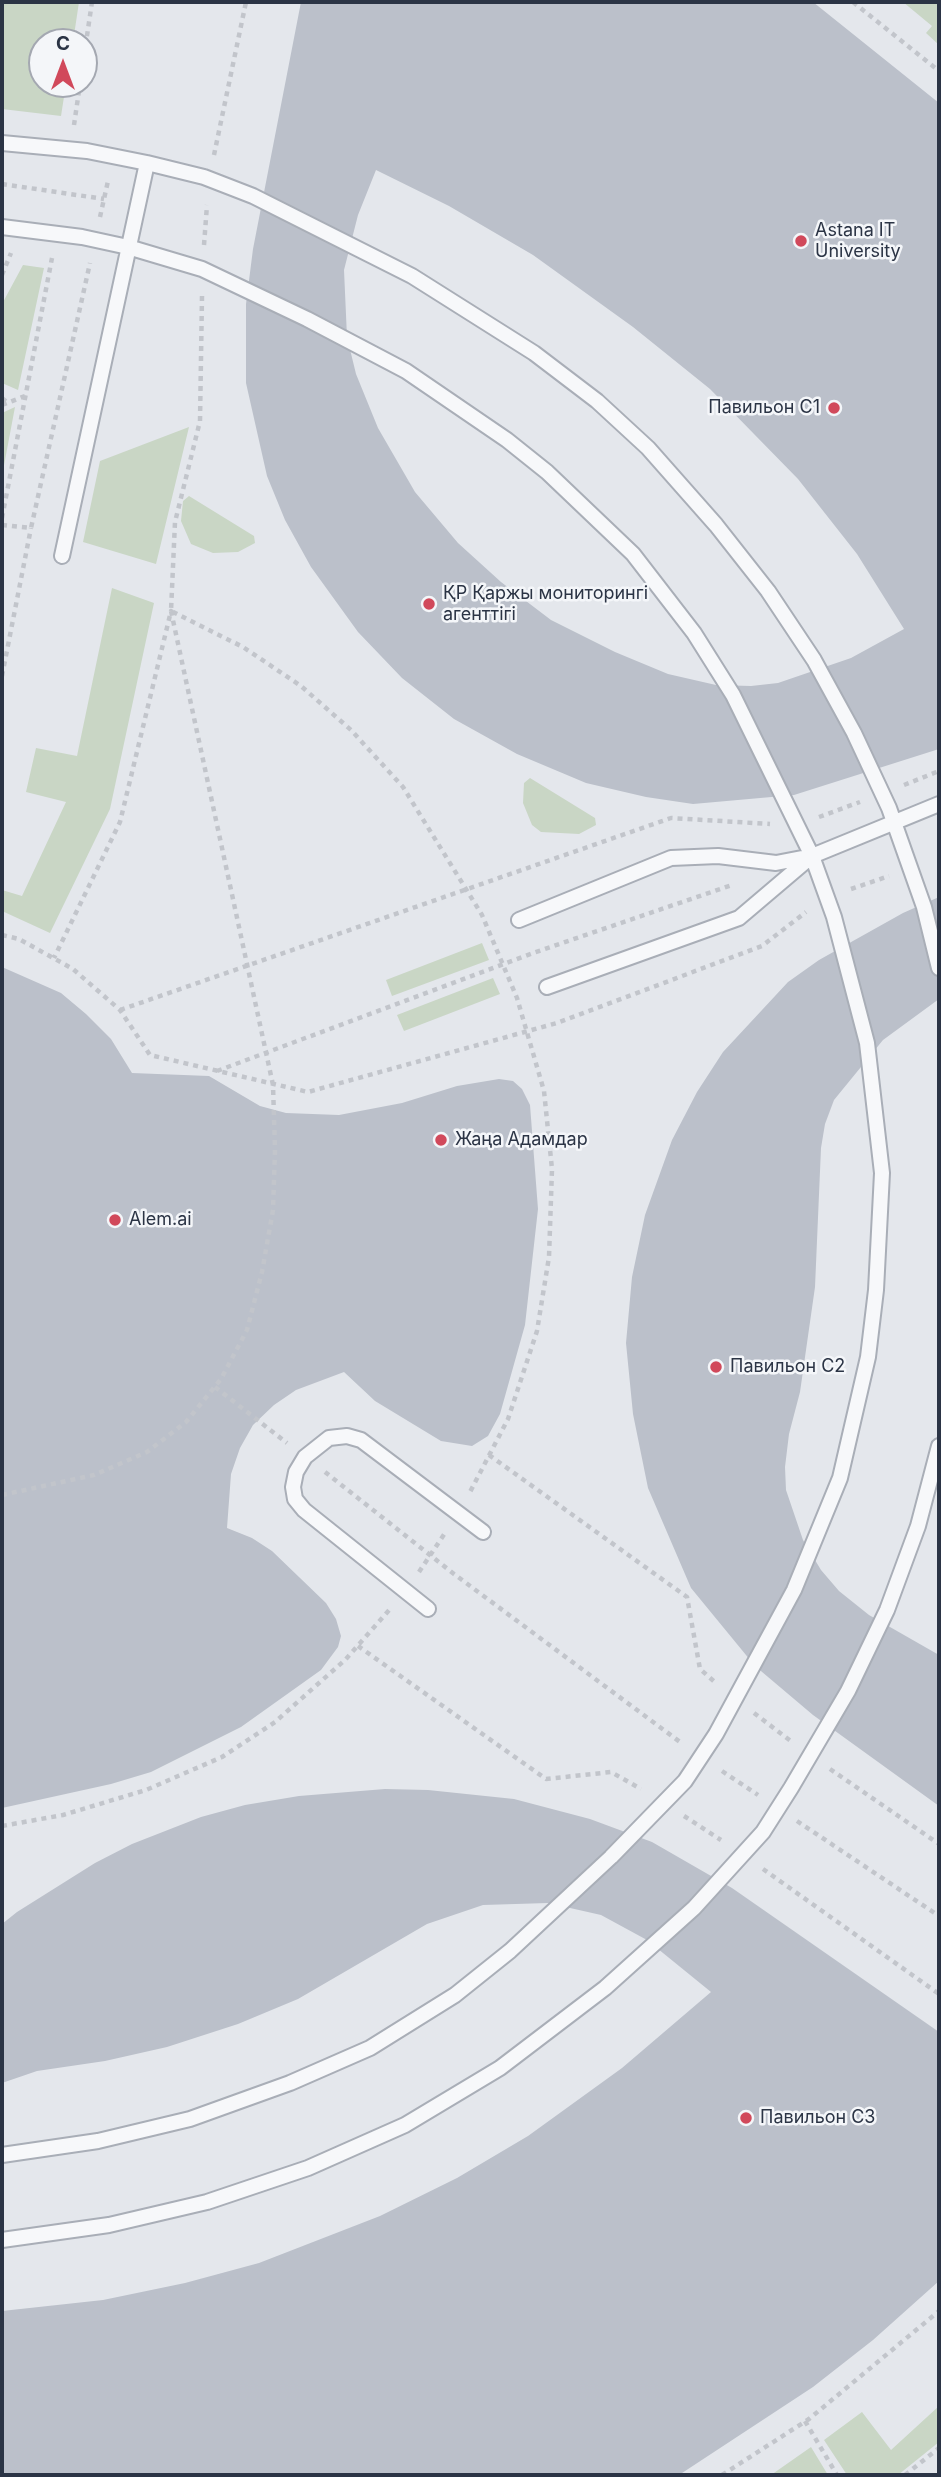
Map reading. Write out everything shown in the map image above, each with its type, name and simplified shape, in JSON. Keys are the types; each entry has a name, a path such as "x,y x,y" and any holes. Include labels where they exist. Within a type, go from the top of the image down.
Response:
{"lane":[{"path":"2,143 114,156 147,163 209,179 307,221 412,276 534,352 597,401 648,448 716,525 768,591 821,672 854,733 894,821 939,968"},
{"path":"62,556 147,163"},
{"path":"2,227 95,240 202,269 406,371 507,440 547,472 633,554 694,634 733,695 811,856 853,979 877,1108 882,1172 876,1290 866,1368 840,1478 794,1590 736,1699 685,1781 611,1857 510,1951 455,1995 370,2048 290,2083 190,2119 98,2141 2,2155"},
{"path":"519,920 671,859 718,856 776,863 811,856 939,804"},
{"path":"547,987 739,918 811,856"},
{"path":"428,1609 304,1510 295,1499 293,1486 296,1472 305,1457 329,1438 347,1436 361,1440 483,1532"},
{"path":"2,2240 109,2225 207,2202 308,2168 405,2125 500,2068 605,1988 694,1908 763,1832 778,1808 848,1691 887,1610 918,1526 939,1446"}],"path":[{"path":"88,28 92,2"},
{"path":"201,156 213,159 246,2"},
{"path":"853,2 939,71"},
{"path":"74,128 78,98"},
{"path":"61,126 85,129"},
{"path":"95,240 114,156"},
{"path":"202,269 209,179"},
{"path":"2,184 104,198"},
{"path":"2,275 13,250"},
{"path":"2,518 53,254"},
{"path":"2,676 31,528 90,259 124,267"},
{"path":"54,958 120,822 171,611 175,522 200,421 202,292 211,295"},
{"path":"2,398 5,404 25,396"},
{"path":"2,525 31,528"},
{"path":"2,1826 63,1815 146,1790 222,1757 275,1722 345,1660 406,1591 458,1513 508,1419 537,1331 549,1257 552,1169 544,1091 503,964 468,891 403,788 351,730 301,686 243,647 171,611"},
{"path":"2,1495 94,1475 147,1452 186,1422 215,1387 247,1330 262,1272 273,1210 273,1085 171,611"},
{"path":"120,1010 468,891 671,818 798,825 939,771"},
{"path":"900,774 918,812"},
{"path":"827,897 910,868"},
{"path":"217,1071 503,964 736,884"},
{"path":"2,934 19,939 74,969 120,1010 150,1055 308,1093 527,1032 762,946 812,908 815,917"},
{"path":"215,1387 430,1555 701,1757 939,1916"},
{"path":"489,1455 687,1597 700,1670 720,1686 726,1675"},
{"path":"736,1699 810,1756 939,1844"},
{"path":"822,1779 835,1758"},
{"path":"790,1828 803,1810"},
{"path":"723,2475 805,2421 939,2311"},
{"path":"805,2421 837,2475"},
{"path":"905,2475 939,2448"}],"green space":[{"path":"2,2 79,2 75,28 28,28 28,98 64,98 61,116 2,109"},
{"path":"903,2 939,2 939,45 926,33 932,26"},
{"path":"23,265 44,268 18,390 2,383 2,304"},
{"path":"15,407 2,476 2,413"},
{"path":"189,427 156,564 83,542 100,461"},
{"path":"189,496 254,536 255,543 238,552 213,553 191,544 181,521 183,501"},
{"path":"112,588 154,603 110,809 50,933 2,911 2,890 22,896 66,802 26,792 36,748 77,756"},
{"path":"530,778 595,818 596,825 579,834 541,832 532,825 523,803 524,783"},
{"path":"482,943 489,960 392,996 386,980"},
{"path":"493,978 500,994 404,1031 397,1015"},
{"path":"939,2406 939,2442 898,2475 847,2475 824,2440 862,2412 891,2450"},
{"path":"811,2447 828,2475 771,2475"}],"building":[{"name":"Павильон С1","path":"301,2 813,2 939,103 939,749 794,795 693,804 646,797 586,783 517,754 454,719 402,678 358,632 311,567 285,520 267,476 246,383 246,304 253,249","holes":["376,170 449,206 533,255 633,327 710,389 798,479 857,554 904,629 851,658 778,683 751,686 716,685 668,674 615,652 551,620 501,582 458,543 415,492 378,428 356,374 347,337 344,270 358,215"]},
{"name":"Павильон С2","path":"939,897 939,999 883,1040 834,1100 825,1124 821,1148 815,1287 800,1392 789,1434 785,1467 786,1490 803,1540 821,1570 839,1591 869,1615 939,1655 939,1806 813,1715 755,1666 691,1588 648,1488 633,1414 626,1343 632,1277 645,1215 672,1140 697,1092 723,1052 788,982 819,960 903,913"},
{"path":"2,967 61,993 111,1039 132,1073 209,1076 260,1106 286,1113 339,1115 402,1103 457,1086 499,1079 513,1081 522,1089 530,1105 538,1209 525,1325 500,1414 488,1436 472,1446 441,1441 375,1401 344,1372 296,1390 274,1405 253,1425 240,1448 231,1474 227,1528 252,1538 272,1551 326,1603 336,1619 341,1636 338,1647 321,1670 241,1727 151,1772 111,1784 2,1808"},
{"name":"Павильон С3","path":"385,1789 428,1790 514,1799 590,1819 652,1842 732,1888 939,2032 939,2281 873,2340 813,2387 679,2475 2,2475 2,2311 103,2300 185,2283 259,2263 380,2216 457,2178 528,2136 622,2068 711,1992 647,1940 601,1915 548,1903 483,1905 427,1924 298,1999 238,2024 167,2047 105,2061 37,2071 2,2083 2,1924 17,1912 95,1863 132,1844 201,1817 245,1805 299,1796"}],"place":[{"name":"Astana IT University","path":"801,241"},
{"name":"Павильон С1","path":"834,408"},
{"name":"ҚР Қаржы мониторингі агенттігі","path":"429,604"},
{"name":"Жаңа Адамдар","path":"441,1140"},
{"name":"Alem.ai","path":"115,1220"},
{"name":"Павильон С2","path":"716,1367"},
{"name":"Павильон С3","path":"746,2118"}]}
